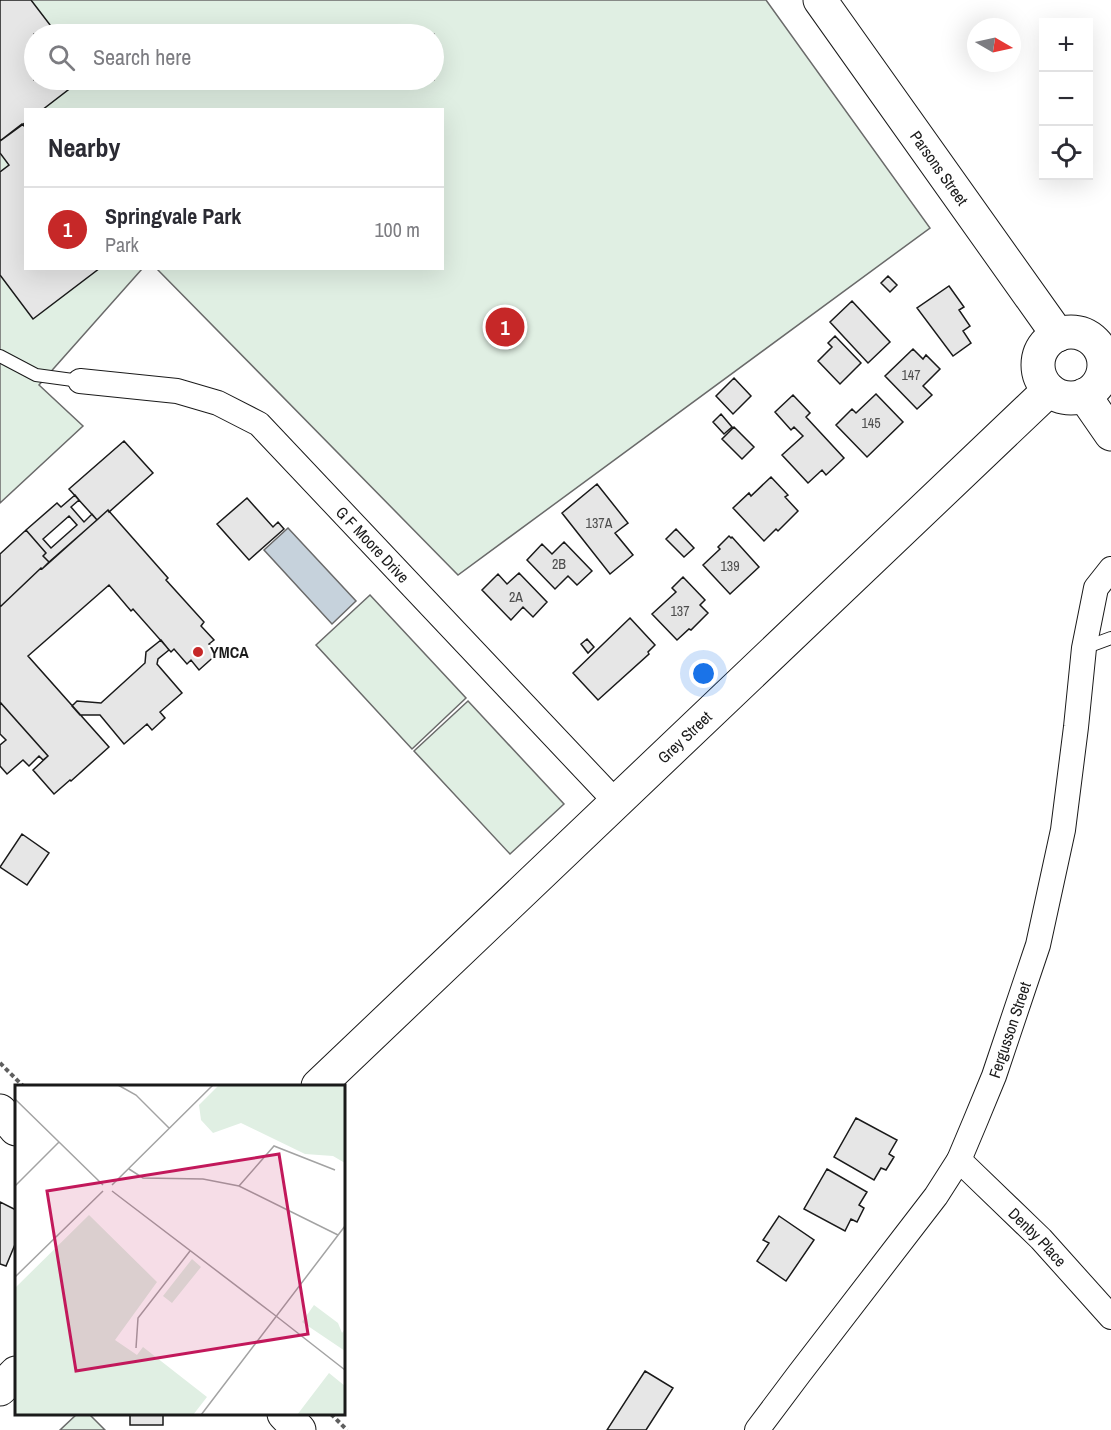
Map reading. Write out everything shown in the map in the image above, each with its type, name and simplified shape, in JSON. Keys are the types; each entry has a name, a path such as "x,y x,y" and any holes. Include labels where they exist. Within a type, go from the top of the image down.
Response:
{"main road":[{"name":"Parsons Street","path":"820,0 1058,335"},
{"path":"1068,332 1103,337 1101,351 1104,361 1103,372 1099,381 1084,395 1066,397 1049,390 1042,381 1038,371 1038,360 1049,340 1058,335 1068,332"},
{"name":"Grey Street","path":"319,1085 1049,390"},
{"path":"1084,395 1111,434"},
{"path":"0,1112 15,1128"},
{"path":"0,1389 15,1374"},
{"path":"286,1415 299,1430"}],"street":[{"name":"G F Moore Drive","path":"80,381 177,391 218,403 259,424 616,802"},
{"name":"Fergusson Street","path":"757,1430 936,1196 959,1160 994,1076 1038,945 1063,830 1084,648 1096,588 1111,569"},
{"name":"Denby Place","path":"959,1160 1041,1239 1111,1317"}],"lane":[{"path":"0,356 36,375 80,381"},
{"path":"1084,648 1111,638"}],"path":[{"path":"0,1063 22,1085"},
{"path":"334,1415 347,1430"}],"green space":[{"path":"0,0 766,0 930,228 458,575 158,270 444,270 444,108 24,108 24,270 141,270 39,385 83,426 0,503"},
{"path":"370,595 466,698 412,749 316,645"},
{"path":"468,701 564,804 510,854 414,751"},
{"path":"76,1415 90,1415 105,1430 60,1430"}],"shaded area":[{"path":"288,528 356,601 332,624 264,550"}],"building":[{"path":"0,0 31,0 49,24 24,24 24,90 68,90 45,108 24,108 24,123 0,141"},
{"path":"22,124 24,126 24,270 97,270 33,319 0,275 0,172 9,165 0,153 0,141"},
{"path":"888,276 897,285 890,292 881,283"},
{"path":"949,286 964,307 959,310 970,326 963,331 971,343 953,356 917,308"},
{"path":"852,301 890,342 868,363 830,322"},
{"path":"835,336 861,363 840,384 818,361 832,347 828,343"},
{"path":"913,349 923,359 926,355 940,369 923,386 932,395 917,409 885,376"},
{"path":"734,378 751,396 733,414 716,396"},
{"path":"876,394 903,422 867,457 836,425 852,409 856,413"},
{"path":"793,395 810,413 806,417 844,458 826,475 822,470 808,483 782,455 803,436 794,427 791,430 775,412"},
{"path":"721,414 732,427 724,434 713,422"},
{"path":"734,427 754,447 742,459 722,439"},
{"path":"124,441 153,473 97,520 69,489"},
{"path":"771,477 788,495 785,497 798,511 764,541 733,508 749,493 751,496"},
{"path":"597,484 628,523 615,533 633,555 610,574 562,513"},
{"path":"75,495 79,500 71,507 84,522 92,514 97,520 49,562 43,556 46,553 26,530 57,503 61,507","holes":["69,516 77,525 51,548 43,539"]},
{"path":"247,498 273,527 278,522 284,529 249,560 217,524"},
{"name":"YMCA","path":"108,510 204,622 201,626 214,640 209,644 218,653 199,670 191,660 187,664 174,649 171,652 109,585 28,656 109,747 54,794 33,770 48,756 0,702 0,607"},
{"path":"676,529 694,548 684,557 666,539"},
{"path":"26,530 46,553 43,556 49,562 0,607 0,554"},
{"path":"729,536 759,567 730,594 703,565 720,549 718,547"},
{"path":"564,542 592,571 577,585 568,576 555,589 527,560 542,544 552,554"},
{"path":"519,573 547,602 533,617 523,607 511,620 482,590 498,574 507,584"},
{"path":"683,577 705,600 700,605 708,613 677,640 652,614 676,592 672,588"},
{"path":"630,618 655,645 648,652 649,654 598,700 573,673"},
{"path":"587,639 594,647 588,653 581,644"},
{"path":"161,640 169,650 158,659 157,664 182,693 160,712 165,718 152,730 147,724 124,744 100,715 80,715 72,706 77,701 101,703 145,663 146,652"},
{"path":"0,702 48,756 43,760 39,756 29,766 23,760 7,774 0,766 0,745 6,740 0,734"},
{"path":"22,834 49,853 27,885 0,867"},
{"path":"856,1118 897,1140 889,1154 894,1157 886,1170 881,1168 874,1180 834,1157"},
{"path":"827,1169 867,1192 859,1205 864,1208 857,1222 851,1219 845,1231 804,1209"},
{"path":"0,1202 15,1210 15,1244 6,1266 0,1264"},
{"path":"779,1216 814,1240 786,1281 757,1261 769,1243 763,1240"},
{"path":"645,1371 673,1388 646,1430 607,1430"},
{"path":"130,1415 163,1415 163,1425 130,1425"}],"place":[{"name":"Springvale Park","path":"505,327"},
{"name":"YMCA","path":"198,652"}]}
